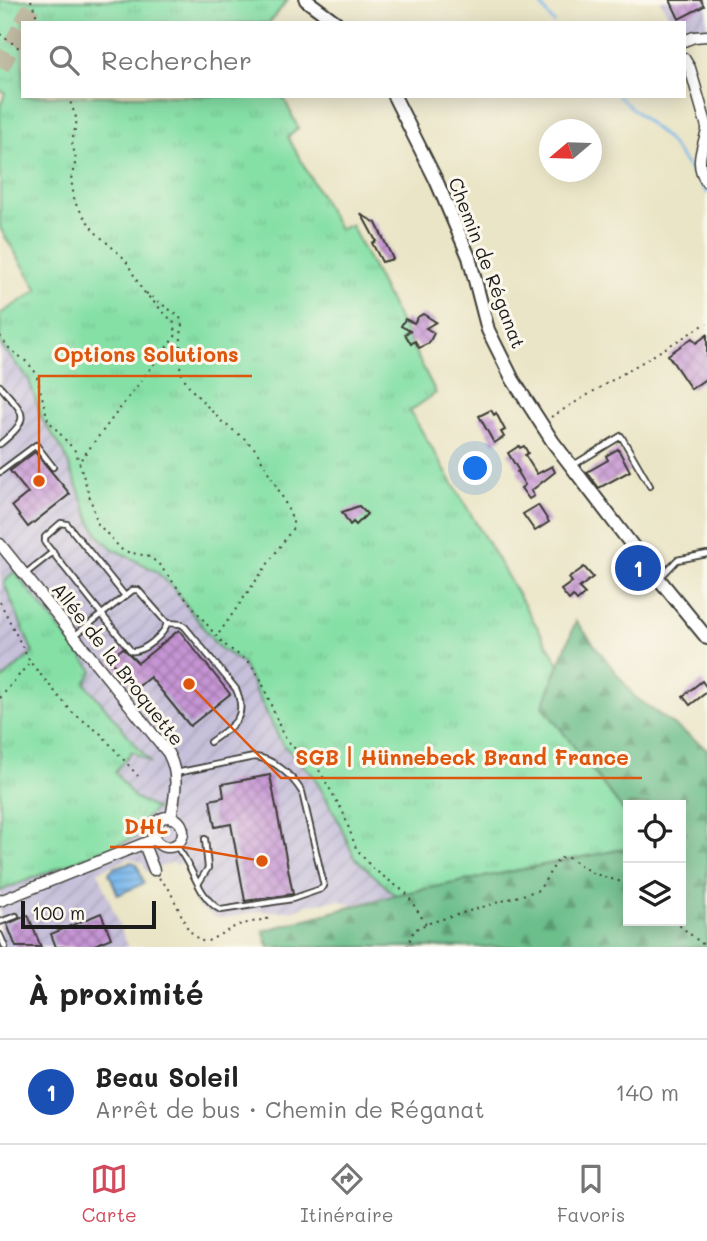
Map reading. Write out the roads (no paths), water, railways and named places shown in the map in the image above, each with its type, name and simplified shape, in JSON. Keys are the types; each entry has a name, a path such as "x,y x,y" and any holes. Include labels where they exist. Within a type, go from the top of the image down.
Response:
{"street":[{"path":"306,0 334,21"},
{"path":"686,40 707,36"},
{"path":"686,61 707,128 698,157 707,183"},
{"name":"Chemin de Réganat","path":"395,98 436,180 468,257 488,330 513,380 571,466 707,638"},
{"name":"Allée de la Broquette","path":"0,544 169,753 176,773 171,818"},
{"name":"Allée de la Broquette","path":"0,901 155,839 153,831 157,822 171,818"},
{"name":"Allée de la Broquette","path":"171,818 182,827 182,838 175,845"},
{"path":"155,839 162,846 175,845"},
{"path":"144,844 154,870"}],"lane":[{"path":"0,386 18,408 22,418 18,429 0,444"},
{"path":"571,466 621,436 650,486"},
{"path":"0,472 36,445 53,467"},
{"path":"125,596 64,523 45,537 45,543 134,652 140,651 166,629 167,624"},
{"path":"25,575 52,552"},
{"path":"659,580 677,560 707,554"},
{"path":"74,636 132,590 138,590 167,624 181,624 185,627 236,690 241,700 239,718 210,742"},
{"path":"175,845 186,858 198,884 211,902 221,910 305,896 324,886 325,880 302,792 294,779 275,764 254,757 176,773"},
{"path":"198,884 208,868 205,839"},
{"path":"0,922 16,916"},
{"path":"0,935 5,947"}],"water":[{"path":"131,862 137,864 144,883 118,895 109,873 113,868"}],"waterway":[{"path":"537,0 553,21"},
{"path":"620,98 668,140 707,193"}],"tunnel":[{"path":"24,21 35,0"},
{"path":"0,68 21,28"}],"place":[{"name":"Options Solutions","path":"39,481"},
{"name":"Beau Soleil","path":"638,568"},
{"name":"SGB | Hünnebeck Brand France","path":"189,684"},
{"name":"DHL","path":"262,861"}]}
